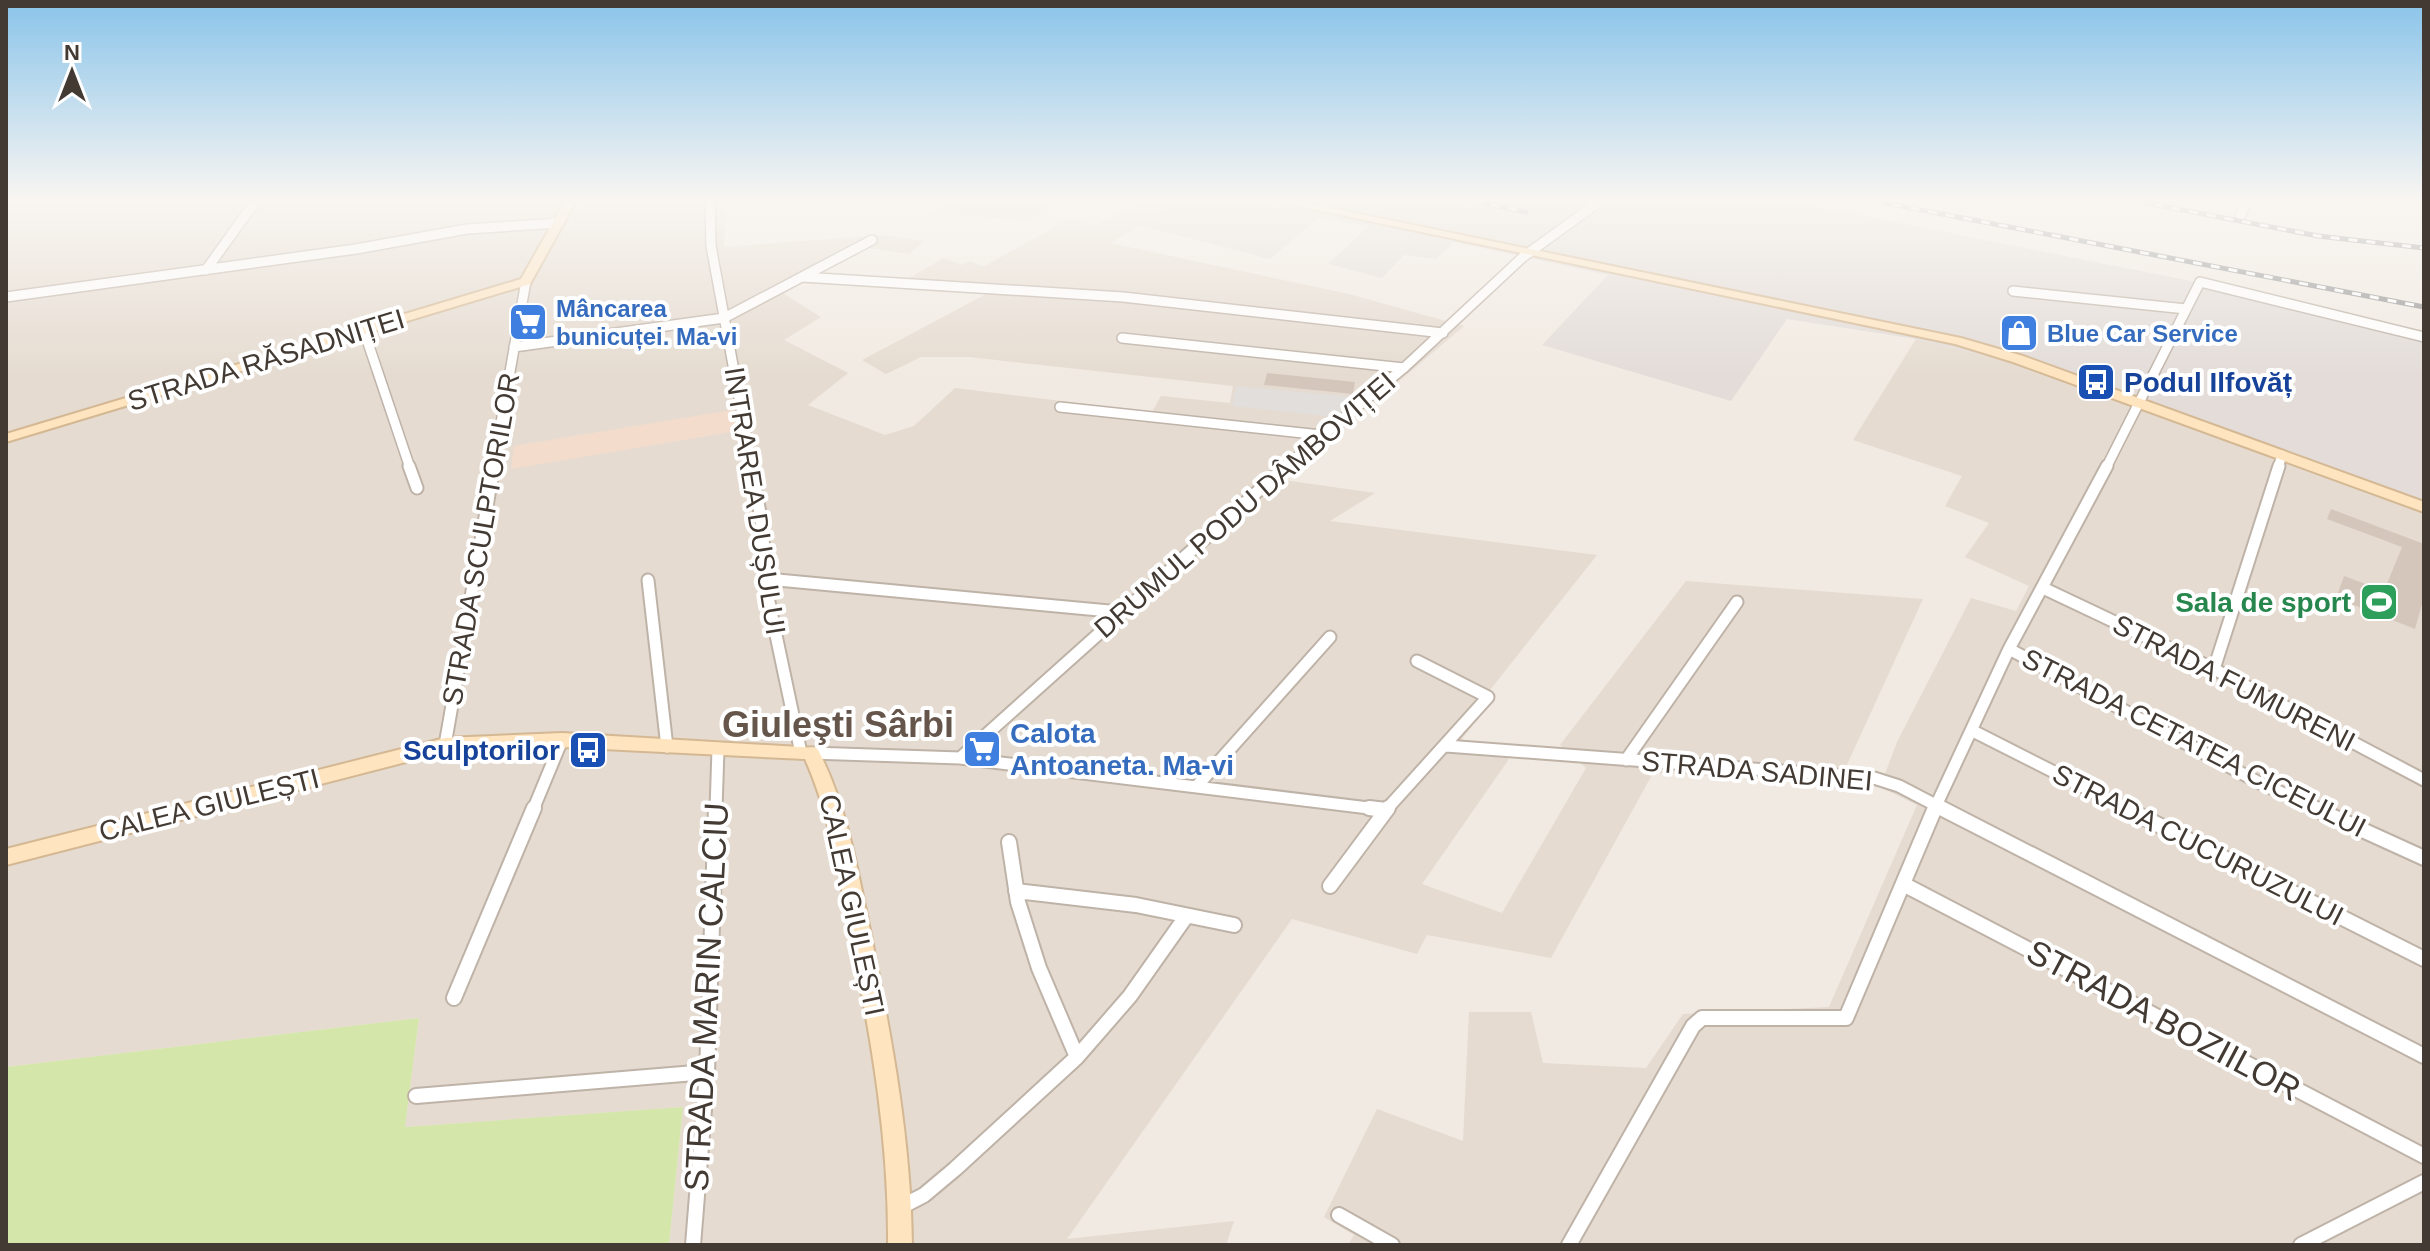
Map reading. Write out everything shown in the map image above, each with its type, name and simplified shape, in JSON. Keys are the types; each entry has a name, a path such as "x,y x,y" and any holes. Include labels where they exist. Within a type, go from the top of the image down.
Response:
{"main road":[{"name":"STRADA SCULPTORILOR","path":"526,281 538,259"},
{"path":"1566,259 1957,341 2018,359 2424,507"},
{"name":"STRADA RĂSADNIȚEI","path":"6,438 526,281"},
{"name":"CALEA GIULEȘTI","path":"6,857 445,745 562,740 806,753 826,783 842,838 880,1031 898,1157 900,1245"}],"street":[{"path":"206,270 214,259"},
{"path":"6,297 282,259"},
{"name":"INTRAREA DUȘULUI","path":"713,259 761,518 767,579 806,753"},
{"path":"514,347 724,318 835,259"},
{"name":"DRUMUL PODU DÂMBOVIȚEI","path":"960,758 1120,612 1321,435 1404,368 1523,259"},
{"path":"802,277 1123,297 1443,333"},
{"name":"STRADA SCULPTORILOR","path":"445,745 526,281"},
{"path":"1569,1245 1693,1026 1702,1018 1846,1018 1936,805 2009,649 2140,403 2200,282 2424,337"},
{"path":"2013,291 2186,309"},
{"path":"364,331 417,488"},
{"path":"1122,338 1404,368"},
{"path":"1060,407 1321,435"},
{"path":"2214,669 2282,455"},
{"path":"767,579 1120,612"},
{"path":"648,580 667,747"},
{"name":"STRADA FUMURENI","path":"2043,588 2214,669 2424,780"},
{"path":"1626,760 1737,602"},
{"path":"1197,786 1330,637"},
{"name":"STRADA CETATEA CICEULUI","path":"2009,649 2258,782 2424,858"},
{"path":"1330,886 1386,810 1488,697 1417,661"},
{"name":"STRADA CUCURUZULUI","path":"1973,731 2424,959"},
{"path":"454,998 562,740"},
{"name":"STRADA SADINEI","path":"1446,746 1874,778 1936,805 2424,1056"},
{"name":"STRADA MARIN CALCIU","path":"693,1245 707,1072 718,749"},
{"path":"806,753 960,758 1386,810"},
{"path":"1009,842 1016,891 1039,968 1077,1057"},
{"name":"STRADA BOZIILOR","path":"1903,884 2424,1156"},
{"path":"1016,891 1136,905 1185,918 1234,925"},
{"path":"901,1207 924,1195 955,1169 1077,1057 1130,996 1185,918"},
{"path":"416,1096 707,1072"},
{"path":"2301,1245 2424,1182"},
{"path":"1339,1215 1392,1245"}],"shaded area":[{"path":"6,259 846,259 781,292 821,317 784,340 848,373 808,405 885,435 914,426 955,388 1152,412 1161,396 1230,403 1233,386 969,357 921,357 886,374 862,360 988,293 895,286 942,259 962,265 970,261 983,267 997,259 1187,259 1349,294 1464,326 1283,480 1375,493 1330,521 1597,555 1490,690 1496,695 1462,739 1509,759 1422,884 1502,913 1586,768 1560,745 1686,581 1923,599 1839,782 1653,773 1551,958 1427,935 1417,954 1292,919 1067,1239 1234,1221 1226,1245 669,1245 683,1107 405,1127 419,1018 6,1067"},
{"path":"1333,259 1400,259 1382,278 1328,264"},
{"path":"1535,259 2082,259 2342,311 2424,332 2424,511 2133,404 1999,359 1916,339 1787,319 1731,401 1542,345 1608,275"},
{"path":"1916,339 1999,359 2133,404 2424,511 2424,1245 1348,1245 1354,1235 1324,1217 1377,1109 1463,1141 1469,1012 1531,1012 1543,1063 1646,1068 1683,1014 1829,1007 1917,805 1880,787 1897,742 1971,598 2016,611 2029,586 1965,557 1989,523 1945,506 1962,476 1853,440"},
{"path":"1236,386 1355,397 1335,417 1232,406"},
{"path":"732,410 736,431 511,469 514,446"}],"green space":[{"path":"419,1018 405,1127 683,1107 669,1245 6,1245 6,1067"}],"building":[{"path":"1267,373 1355,382 1353,394 1264,385"},
{"path":"2331,509 2424,544 2424,597 2415,629 2336,598 2344,576 2384,591 2402,547 2327,519"}],"railway":[{"path":"2177,259 2424,307"}],"place":[{"name":"Mâncarea bunicuței. Ma-vi","path":"528,322"},
{"name":"Blue Car Service","path":"2019,333"},
{"name":"Podul Ilfovăț","path":"2096,382"},
{"name":"Sala de sport","path":"2379,602"},
{"name":"Calota Antoaneta. Ma-vi","path":"982,749"},
{"name":"Sculptorilor","path":"588,750"}],"district":[{"name":"Giuleşti Sârbi","path":"838,724"}]}
